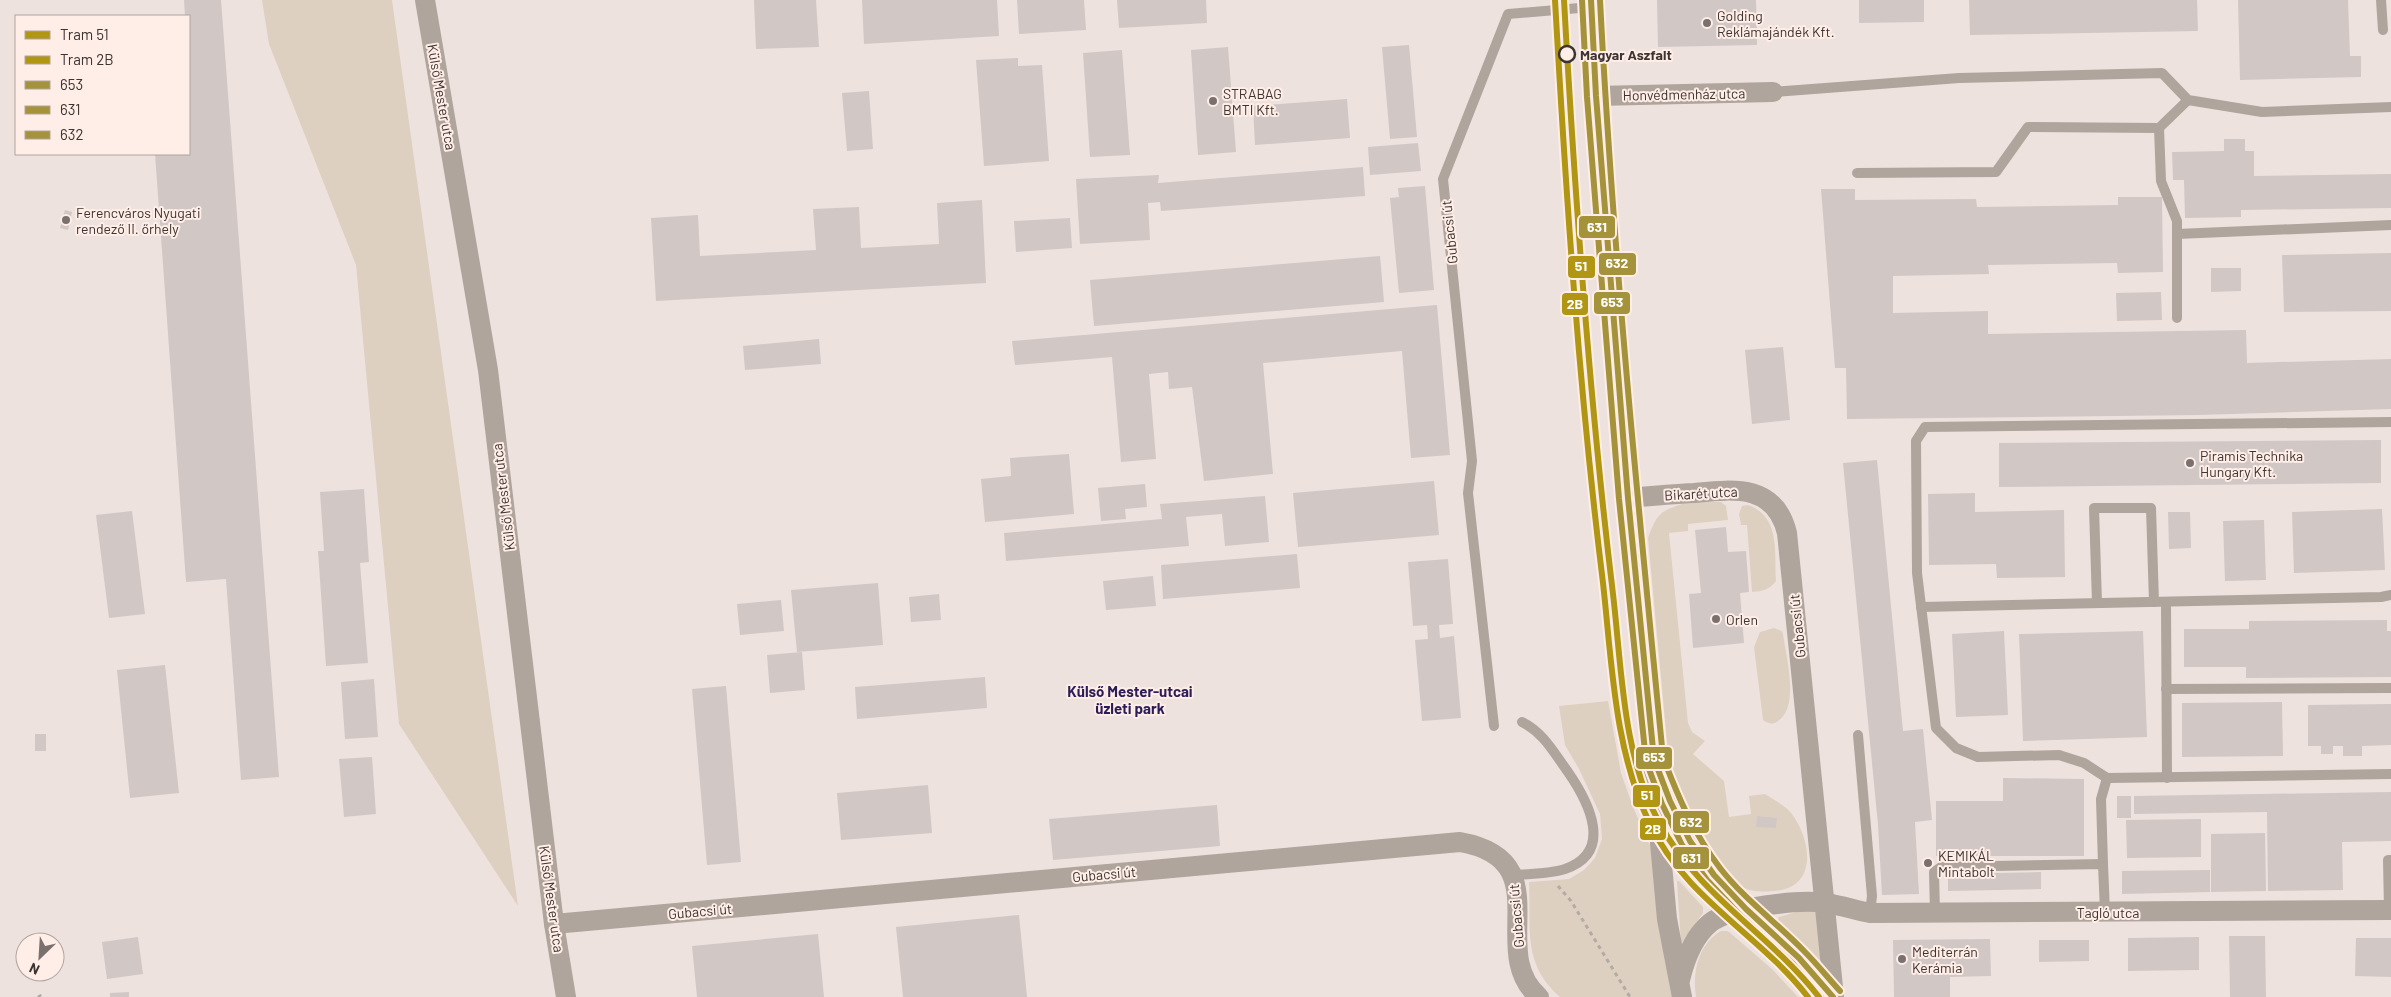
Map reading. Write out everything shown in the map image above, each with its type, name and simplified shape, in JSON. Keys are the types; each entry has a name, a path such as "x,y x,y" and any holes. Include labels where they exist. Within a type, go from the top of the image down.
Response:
{"street":[{"name":"Külső Mester utca","path":"425,0 488,370 554,924 566,997"},
{"name":"Gubacsi út","path":"1591,4 1596,96 1628,498 1654,760 1667,919 1680,990"},
{"name":"Honvédmenház utca","path":"1596,96 1773,92"},
{"name":"Bikarét utca","path":"1628,498 1734,489 1753,493 1771,503"},
{"name":"Gubacsi út","path":"1771,503 1783,517 1787,533 1826,903 1833,997"},
{"name":"Gubacsi út","path":"1654,760 1670,801 1690,841 1714,875 1746,909 1799,958 1833,997"},
{"name":"Gubacsi út","path":"554,924 1460,842 1480,846 1494,852 1505,861 1516,887 1520,961 1525,979 1539,997"},
{"name":"Gubacsi út","path":"1680,990 1685,960 1700,934 1720,917 1746,909 1813,902 1826,903"},
{"name":"Tagló utca","path":"1826,903 1870,913 2390,910"}],"lane":[{"path":"2381,0 2383,30"},
{"name":"Gubacsi út","path":"1494,726 1468,493 1472,461 1443,179 1508,14 1591,4"},
{"path":"1773,92 1959,78 2162,73 2188,100 2262,112 2391,107"},
{"path":"1857,174 1996,172 2028,127 2159,128 2188,100"},
{"path":"2159,128 2161,181 2177,221 2177,318"},
{"path":"2177,234 2391,224"},
{"path":"2391,422 1925,427 1916,441 1917,573 1936,728 1956,748 1978,757 2059,755 2084,763 2107,778 2391,774"},
{"path":"2096,603 2094,508 2151,508 2154,602"},
{"path":"1921,607 2381,597 2391,595"},
{"path":"2166,602 2167,778"},
{"path":"2166,689 2391,688"},
{"path":"1512,875 1565,869 1578,863 1588,853 1593,841 1594,825 1588,804 1581,791 1540,732 1522,722"},
{"path":"1858,735 1872,896 1870,913"},
{"path":"2105,912 2101,799 2107,778"},
{"path":"2390,910 2388,860 2391,860"},
{"path":"1935,913 1934,872 1941,867 2103,864"}],"path":[{"path":"1542,873 1571,901 1630,997"}],"shaded area":[{"path":"262,0 392,0 518,906 399,724 356,265 269,44"},
{"path":"1688,502 1721,502 1726,506 1728,520 1688,524 1688,531 1669,533 1688,723 1692,732 1705,741 1693,754 1724,781 1729,817 1751,814 1749,796 1765,794 1792,814 1804,838 1807,863 1804,874 1797,883 1787,889 1753,891 1738,885 1732,879 1694,824 1676,782 1668,753 1648,538 1655,522 1662,513"},
{"path":"1748,505 1759,511 1766,518 1771,527 1775,547 1776,581 1766,590 1752,592 1747,525 1741,525 1739,514 1742,506"},
{"path":"1774,628 1782,631 1783,634 1789,668 1790,693 1785,714 1778,721 1770,724 1763,720 1754,647 1760,632"},
{"path":"1608,701 1621,773 1633,807 1652,850 1673,997 1560,997 1539,972 1534,958 1530,930 1529,882 1569,879 1584,870 1595,858 1602,839 1600,814 1579,769 1565,745 1559,706"},
{"path":"1677,881 1703,907 1703,913 1681,944"},
{"path":"1803,910 1815,912 1818,915 1821,959 1819,960 1777,922 1779,917"},
{"path":"1721,931 1728,931 1772,969 1798,997 1696,997 1695,978 1698,960 1707,943"}],"building":[{"path":"184,0 221,0 279,777 241,780 226,579 186,582 155,155 190,155 190,15 185,15"},
{"path":"754,0 816,0 819,47 756,49"},
{"path":"862,0 997,0 999,36 864,44"},
{"path":"1017,0 1084,0 1086,30 1019,34"},
{"path":"1117,0 1206,0 1207,23 1119,28"},
{"name":"Golding Reklámajándék Kft.","path":"1657,0 1756,0 1757,45 1658,47"},
{"path":"1859,0 1924,0 1924,22 1859,23"},
{"path":"1969,0 2197,0 2198,31 1970,35"},
{"path":"2238,0 2348,0 2350,56 2361,56 2361,77 2240,80"},
{"path":"1409,45 1417,137 1390,139 1382,47"},
{"name":"STRABAG BMTI Kft.","path":"1228,47 1236,152 1198,155 1191,50"},
{"path":"1122,50 1130,155 1090,157 1083,53"},
{"path":"1018,58 1018,66 1042,65 1049,161 984,166 976,60"},
{"path":"869,91 873,149 847,151 842,93"},
{"path":"1347,99 1350,138 1255,145 1253,106"},
{"path":"2224,139 2245,139 2245,151 2254,151 2254,176 2391,174 2391,208 2241,210 2241,217 2185,218 2184,180 2173,180 2172,152 2224,151"},
{"path":"1418,143 1421,171 1370,175 1368,147"},
{"path":"1363,167 1365,196 1161,211 1160,202 1148,203 1150,240 1080,244 1076,179 1159,175 1158,183"},
{"path":"1425,186 1434,290 1399,293 1390,198 1399,197 1398,188"},
{"path":"1821,189 1855,189 1855,200 1976,199 1977,207 2118,205 2118,197 2162,197 2163,272 2118,273 2117,263 1988,265 1989,274 1893,276 1893,313 1988,311 1988,334 2246,330 2247,363 2391,359 2391,409 2199,415 1847,419 1846,368 1835,368"},
{"path":"982,200 986,283 656,301 651,218 698,215 700,256 816,250 813,209 859,207 861,248 939,244 937,203"},
{"name":"Ferencváros Nyugati rendező II. őrhely","path":"65,210 72,212 68,230 60,228"},
{"path":"1070,218 1072,248 1016,252 1014,221"},
{"path":"2391,253 2391,311 2284,312 2282,255"},
{"path":"1380,256 1384,302 1094,326 1090,280"},
{"path":"2211,268 2241,268 2241,291 2211,292"},
{"path":"2161,292 2162,320 2117,321 2116,293"},
{"path":"1437,305 1450,455 1411,458 1402,351 1263,363 1273,474 1204,481 1192,387 1169,389 1168,372 1149,374 1156,459 1121,462 1112,357 1015,365 1012,341"},
{"path":"819,339 821,364 745,370 743,346"},
{"path":"1783,347 1790,420 1752,424 1745,350"},
{"name":"Piramis Technika Hungary Kft.","path":"2381,440 2381,483 1999,487 1999,443"},
{"path":"1069,454 1074,514 985,522 981,479 1011,476 1010,458"},
{"path":"1877,460 1903,731 1923,729 1932,820 1915,822 1919,894 1882,895 1878,825 1843,463"},
{"path":"1434,481 1439,535 1298,547 1293,493"},
{"path":"1145,484 1147,507 1125,509 1126,519 1101,521 1098,488"},
{"path":"364,489 369,562 360,563 368,663 326,666 318,551 324,551 320,492"},
{"path":"1975,493 1975,512 2064,510 2065,577 1997,578 1996,564 1929,565 1928,494"},
{"path":"1265,496 1269,542 1225,546 1222,514 1186,517 1189,546 1006,561 1004,533 1162,519 1160,504"},
{"path":"2382,509 2385,570 2294,573 2292,512"},
{"path":"132,511 145,614 109,618 96,515"},
{"path":"2168,512 2190,512 2191,548 2169,549"},
{"path":"2264,520 2266,580 2225,581 2223,521"},
{"path":"1726,527 1728,552 1746,551 1749,592 1740,593 1744,643 1693,648 1689,594 1701,593 1695,530"},
{"path":"1297,554 1300,588 1163,599 1161,565"},
{"path":"1448,559 1453,624 1439,625 1440,638 1454,636 1461,718 1422,721 1415,640 1428,639 1427,625 1413,626 1408,562"},
{"path":"1153,576 1156,606 1106,610 1103,581"},
{"path":"878,583 883,645 797,652 791,590"},
{"path":"939,594 941,620 911,622 909,597"},
{"path":"781,600 784,631 740,635 737,604"},
{"path":"2387,620 2387,631 2391,631 2391,677 2246,678 2246,667 2184,667 2184,629 2249,629 2249,621"},
{"path":"2004,631 2008,715 1956,717 1952,634"},
{"path":"2143,631 2147,737 2023,741 2019,634"},
{"path":"802,652 805,690 770,693 767,655"},
{"path":"165,665 179,793 130,798 117,670"},
{"path":"985,677 987,708 857,719 855,687"},
{"path":"374,679 378,737 345,739 341,682"},
{"path":"726,686 741,862 707,865 692,689"},
{"path":"2282,702 2283,756 2182,757 2182,703"},
{"path":"2391,704 2391,745 2362,746 2362,756 2343,756 2343,746 2333,746 2333,754 2321,754 2321,746 2308,746 2308,705"},
{"path":"35,734 46,734 46,751 35,751"},
{"path":"372,757 376,814 344,817 339,759"},
{"path":"2003,778 2084,779 2084,856 1936,856 1936,801 2003,801"},
{"path":"928,785 932,833 841,840 837,793"},
{"path":"2391,792 2391,841 2342,842 2343,890 2268,891 2267,812 2134,814 2134,796"},
{"path":"2117,796 2131,796 2131,818 2117,818"},
{"path":"1217,805 1220,846 1053,860 1049,819"},
{"path":"1757,816 1777,818 1776,828 1756,827"},
{"path":"2201,819 2201,857 2127,858 2126,820"},
{"path":"2265,833 2266,891 2211,892 2211,834"},
{"path":"2210,870 2210,892 2122,894 2122,871"},
{"path":"2041,872 2041,889 1948,891 1948,874"},
{"path":"1019,915 1027,997 903,997 896,927"},
{"path":"818,934 824,997 697,997 692,946"},
{"path":"2229,936 2265,936 2266,997 2230,997"},
{"path":"138,937 143,974 107,979 102,942"},
{"path":"2199,937 2199,970 2128,971 2128,938"},
{"path":"2356,938 2391,938 2391,977 2355,976"},
{"path":"1990,939 1991,976 1950,977 1950,997 1894,997 1893,940"},
{"path":"2039,940 2089,940 2089,961 2039,962"},
{"path":"129,992 129,997 110,997 110,993"}],"tram line":[{"name":"2B","path":"1555,0 1580,365 1594,511 1616,706 1629,766 1638,796 1650,824 1665,850 1683,874 1724,915 1768,954 1808,997"},
{"name":"51","path":"1564,0 1578,223 1604,520 1626,712 1638,770 1647,797 1660,824 1676,850 1694,873 1800,974 1819,997"}],"transit line":[{"name":"631","path":"1582,0 1587,97 1619,499 1646,761 1662,804 1682,845 1707,880 1740,915 1793,964 1821,997"},
{"name":"653","path":"1591,0 1596,96 1628,498 1654,759 1670,801 1690,841 1714,875 1746,909 1799,958 1833,997"},
{"name":"632","path":"1600,0 1619,284 1663,757 1687,815 1702,842 1720,868 1750,901 1804,951 1840,991"}],"place":[{"name":"Golding Reklámajándék Kft.","path":"1707,23"},
{"name":"Magyar Aszfalt","path":"1567,54"},
{"name":"STRABAG BMTI Kft.","path":"1213,101"},
{"name":"Ferencváros Nyugati rendező II. őrhely","path":"66,220"},
{"name":"Piramis Technika Hungary Kft.","path":"2190,463"},
{"name":"Orlen","path":"1716,619"},
{"name":"KEMIKÁL Mintabolt","path":"1928,863"},
{"name":"Mediterrán Kerámia","path":"1902,959"}],"district":[{"name":"Külső Mester-utcai üzleti park","path":"1130,700"}]}
